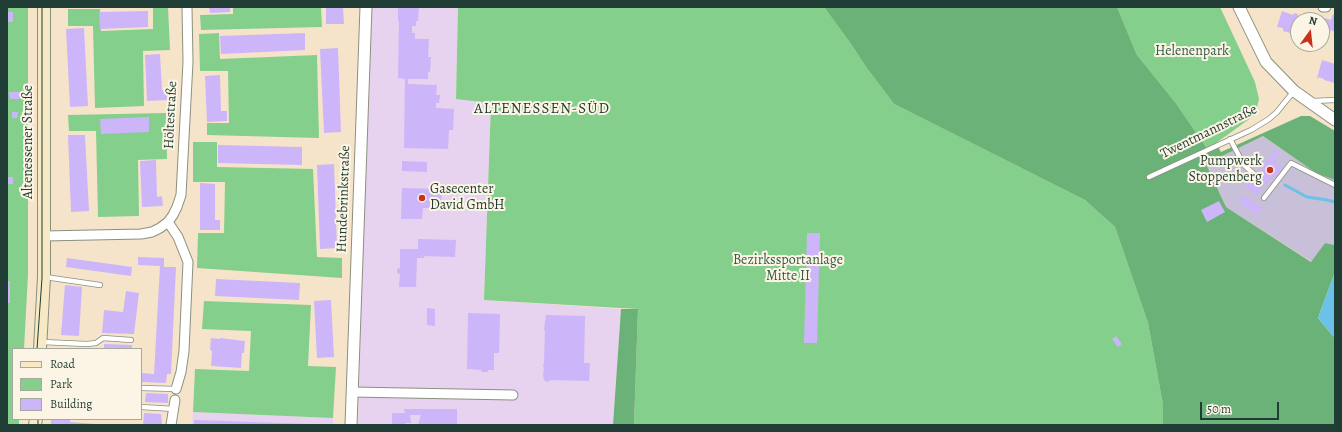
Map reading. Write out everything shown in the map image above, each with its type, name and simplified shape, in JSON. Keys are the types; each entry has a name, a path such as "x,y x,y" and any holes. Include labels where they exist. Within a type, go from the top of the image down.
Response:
{"main road":[{"name":"Altenessener Straße","path":"40,346 44,277 44,7"}],"street":[{"name":"Höltestraße","path":"44,236 141,234 152,232 168,222 177,207 181,195 188,62 187,7"},
{"name":"Hundebrinkstraße","path":"351,425 366,7"},
{"path":"1240,7 1266,62 1294,91 1335,120"},
{"path":"168,222 178,237 188,262 184,351 181,372 176,389"},
{"path":"352,392 514,395"},
{"path":"171,425 176,400"}],"lane":[{"name":"Twentmannstraße","path":"1150,178 1269,119 1277,112 1294,91"},
{"path":"1308,102 1335,100"},
{"path":"1230,139 1244,165 1255,175"},
{"path":"1264,198 1291,163 1335,185"},
{"path":"44,277 100,285"},
{"name":"Altenessener Straße","path":"40,346 96,343 103,338 131,340"},
{"path":"142,388 176,389"},
{"path":"142,407 174,409"}],"shaded area":[{"path":"370,7 458,7 456,99 491,102 484,300 621,309 613,425 358,425"},
{"path":"1263,136 1316,173 1335,180 1335,245 1325,243 1312,262 1226,207 1206,164"},
{"path":"193,412 333,418 333,425 192,425"}],"green space":[{"path":"7,7 28,7 28,275 24,348 12,348 12,420 19,420 19,425 7,425"},
{"path":"153,7 168,7 170,50 143,51 144,106 95,108 93,26 68,26 68,9 100,9 101,31 153,29"},
{"path":"233,7 321,7 322,27 201,30 200,15 233,14"},
{"name":"Bezirkssportanlage Mitte II","path":"458,7 824,7 894,104 1085,200 1115,227 1148,323 1163,405 1163,425 634,425 638,309 484,300 491,103 456,99"},
{"path":"824,7 1117,7 1137,55 1175,102 1206,147 1216,143 1221,152 1301,116 1310,116 1335,131 1335,180 1316,173 1263,136 1206,164 1226,207 1311,262 1325,243 1335,245 1335,272 1318,318 1335,337 1335,425 1163,425 1163,405 1148,323 1115,227 1085,200 894,104"},
{"name":"Helenenpark","path":"1117,7 1220,7 1255,82 1259,99 1255,115 1216,143 1206,147 1175,102 1137,55"},
{"path":"219,33 220,59 317,55 319,138 207,135 207,123 229,123 228,71 200,71 199,34"},
{"path":"166,113 167,159 138,160 139,216 98,217 96,131 69,131 68,115"},
{"path":"193,142 217,142 217,167 313,169 317,257 342,258 342,278 197,268 198,233 224,233 225,182 193,182"},
{"path":"204,301 311,305 308,366 336,367 333,418 193,412 195,369 249,371 251,331 202,329"},
{"path":"621,309 638,309 634,425 613,425"}],"water":[{"path":"1335,272 1335,337 1318,318"}],"building":[{"path":"209,7 230,7 230,12 210,13"},
{"path":"326,7 343,7 344,24 326,24"},
{"path":"398,7 419,7 418,21 416,21 416,26 412,26 412,33 415,33 415,39 429,39 428,57 431,57 430,72 428,72 428,79 408,79 408,84 437,85 436,95 440,95 439,103 436,103 436,108 454,109 453,130 449,130 448,149 404,148 405,79 398,78"},
{"path":"148,11 148,27 100,29 99,12"},
{"path":"1282,11 1290,14 1290,33 1283,31 1283,28 1277,27"},
{"path":"7,12 13,12 13,22 7,22"},
{"path":"1333,14 1335,15 1335,32 1331,30 1330,32"},
{"path":"84,28 88,106 70,107 66,29"},
{"path":"305,33 305,50 221,54 220,36"},
{"path":"338,48 341,132 324,133 320,49"},
{"path":"160,54 162,90 167,90 167,100 147,101 145,55"},
{"path":"1322,60 1335,64 1335,83 1318,77 1318,79 1317,78"},
{"path":"220,75 221,111 227,111 227,121 207,122 205,76"},
{"path":"9,92 19,92 19,99 10,99"},
{"path":"12,112 18,112 17,118 12,118"},
{"path":"149,117 149,132 101,134 100,119"},
{"path":"68,135 85,135 89,211 71,212"},
{"path":"218,145 302,147 302,165 218,163"},
{"path":"1276,149 1280,152 1274,161 1283,167 1276,177 1274,175 1265,186 1264,185 1257,195 1244,186 1251,176 1254,179"},
{"path":"156,160 157,197 162,196 163,206 142,207 140,161"},
{"path":"402,161 427,162 427,172 402,171"},
{"path":"334,164 337,248 320,249 317,165"},
{"path":"7,177 13,177 13,184 7,184"},
{"path":"200,183 215,184 215,220 220,220 220,230 200,230"},
{"name":"Gasecenter David GmbH","path":"402,188 442,189 441,208 423,208 422,219 401,219"},
{"path":"1243,195 1263,208 1258,215 1239,203"},
{"path":"1219,201 1225,212 1207,222 1201,210"},
{"path":"807,233 820,233 817,343 804,343"},
{"path":"418,239 456,240 455,257 424,256 424,258 417,258 416,287 399,287 400,274 397,273 397,269 400,268 400,249 418,249"},
{"path":"138,257 164,258 164,267 176,267 171,374 167,374 166,383 142,382 142,373 154,374 160,266 138,265"},
{"path":"67,258 132,267 131,276 66,267"},
{"path":"216,279 300,283 299,300 215,296"},
{"path":"7,281 10,281 10,303 7,303"},
{"path":"65,285 82,287 79,336 61,335"},
{"path":"126,291 139,293 134,334 102,333 104,310 123,312"},
{"path":"331,300 334,357 317,358 314,301"},
{"path":"427,308 435,309 435,326 427,325"},
{"path":"468,313 500,314 499,353 494,353 494,370 481,372 482,370 467,369"},
{"path":"546,315 585,316 584,363 590,363 589,381 551,380 547,382 544,380 544,330"},
{"path":"1116,336 1122,344 1118,347 1112,339"},
{"path":"211,338 245,341 244,353 242,353 241,368 211,366"},
{"path":"104,344 132,345 132,348 104,348"},
{"path":"146,393 168,394 168,403 145,402"},
{"path":"404,409 457,409 457,425 418,425 421,415 410,415 411,423 405,423 405,425 392,425 392,413 405,413"},
{"path":"144,413 161,414 162,425 143,425"},
{"path":"51,420 70,420 70,422 95,424 95,425 51,425"},
{"path":"194,420 308,424 308,425 194,425"}],"waterway":[{"path":"1285,185 1307,197 1335,202"}],"tram line":[{"path":"37,348 42,278 42,7"},
{"path":"38,420 38,425"}],"place":[{"name":"Pumpwerk Stoppenberg","path":"1270,170"},
{"name":"Gasecenter David GmbH","path":"422,198"}],"district":[{"name":"ALTENESSEN-SÜD","path":"542,109"}]}
